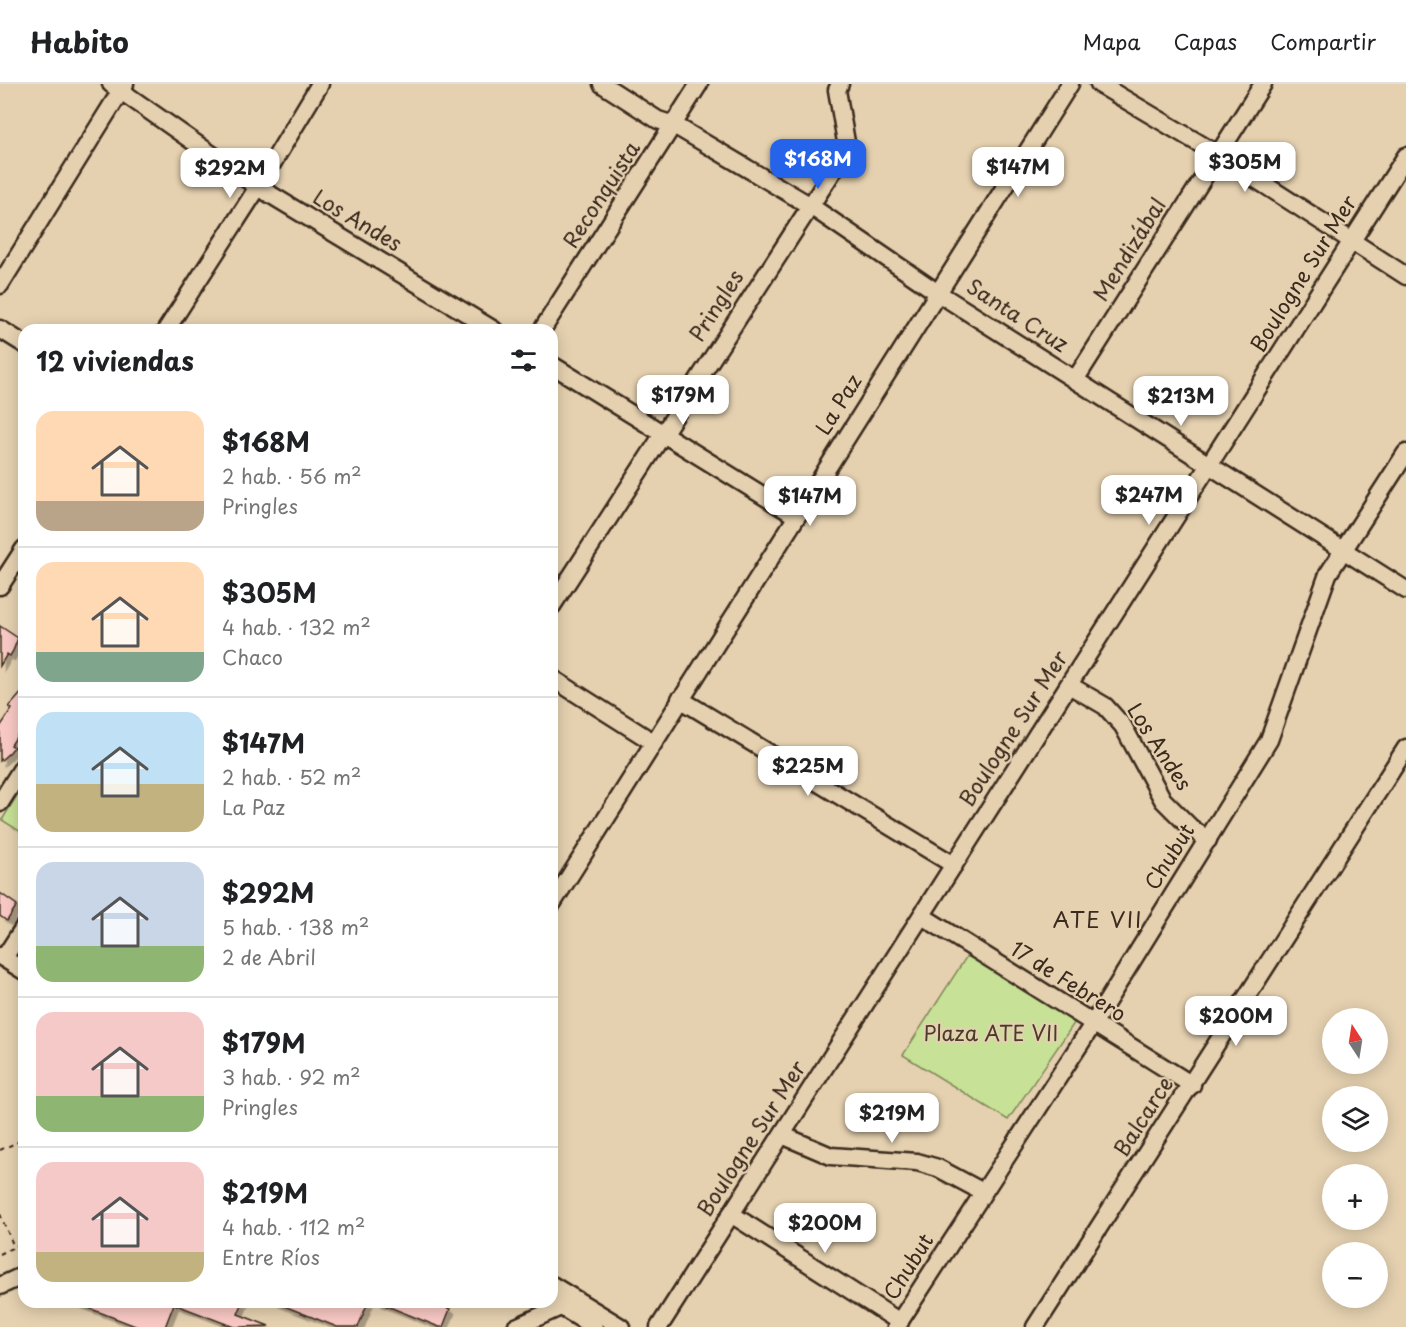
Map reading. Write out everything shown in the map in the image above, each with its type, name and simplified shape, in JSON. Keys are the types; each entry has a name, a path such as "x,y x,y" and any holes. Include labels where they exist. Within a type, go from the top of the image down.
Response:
{"street":[{"path":"170,324 258,187 320,84"},
{"name":"Santa Cruz","path":"602,84 658,120 674,124 809,205 938,292 1406,590"},
{"name":"Reconquista","path":"546,324 699,84"},
{"name":"Pringles","path":"558,597 844,154 846,142 837,90 840,84"},
{"name":"La Paz","path":"558,894 1070,84"},
{"path":"1099,84 1217,154 1406,276"},
{"name":"Mendizábal","path":"1075,380 1263,84"},
{"path":"0,285 119,86"},
{"name":"Los Andes","path":"119,86 258,187 484,324"},
{"name":"Boulogne Sur Mer","path":"659,1327 1406,156"},
{"path":"0,329 18,340"},
{"path":"558,370 796,516"},
{"name":"Chubut","path":"898,1325 1093,1024 1269,740 1328,574 1406,453"},
{"path":"0,586 18,558"},
{"path":"558,682 653,742"},
{"name":"Los Andes","path":"1069,685 1105,706 1123,726 1163,800 1190,827 1208,840"},
{"path":"680,699 954,865"},
{"name":"Balcarce","path":"1035,1327 1406,748"},
{"path":"0,803 18,774"},
{"name":"17 de Febrero","path":"921,916 1192,1085"},
{"path":"18,935 2,957 18,967"},
{"path":"782,1135 831,1156 928,1165 983,1192"},
{"path":"731,1214 898,1325"},
{"path":"0,1286 18,1278"},
{"path":"563,1303 594,1327"},
{"path":"563,1303 621,1327"},
{"path":"516,1327 553,1308"}],"path":[{"path":"0,1150 18,1142"},
{"path":"0,1214 14,1247"},
{"path":"0,1254 18,1245"}],"green space":[{"path":"18,794 18,830 2,820"},
{"name":"Plaza ATE VII","path":"972,948 1079,1016 1008,1120 903,1055"}],"building":[{"path":"0,626 18,638 10,656 7,654 0,666"},
{"path":"18,697 18,734 11,745 14,747 0,761 0,727 12,709 9,707"},
{"path":"0,893 17,905 7,921 0,916"},
{"path":"89,1308 172,1308 165,1327 138,1327"},
{"path":"184,1308 240,1308 238,1314 269,1326 234,1327"},
{"path":"289,1308 366,1308 358,1327 337,1327"},
{"path":"392,1308 450,1309 443,1327"}],"district":[{"name":"ATE VII","path":"1098,920"}]}
